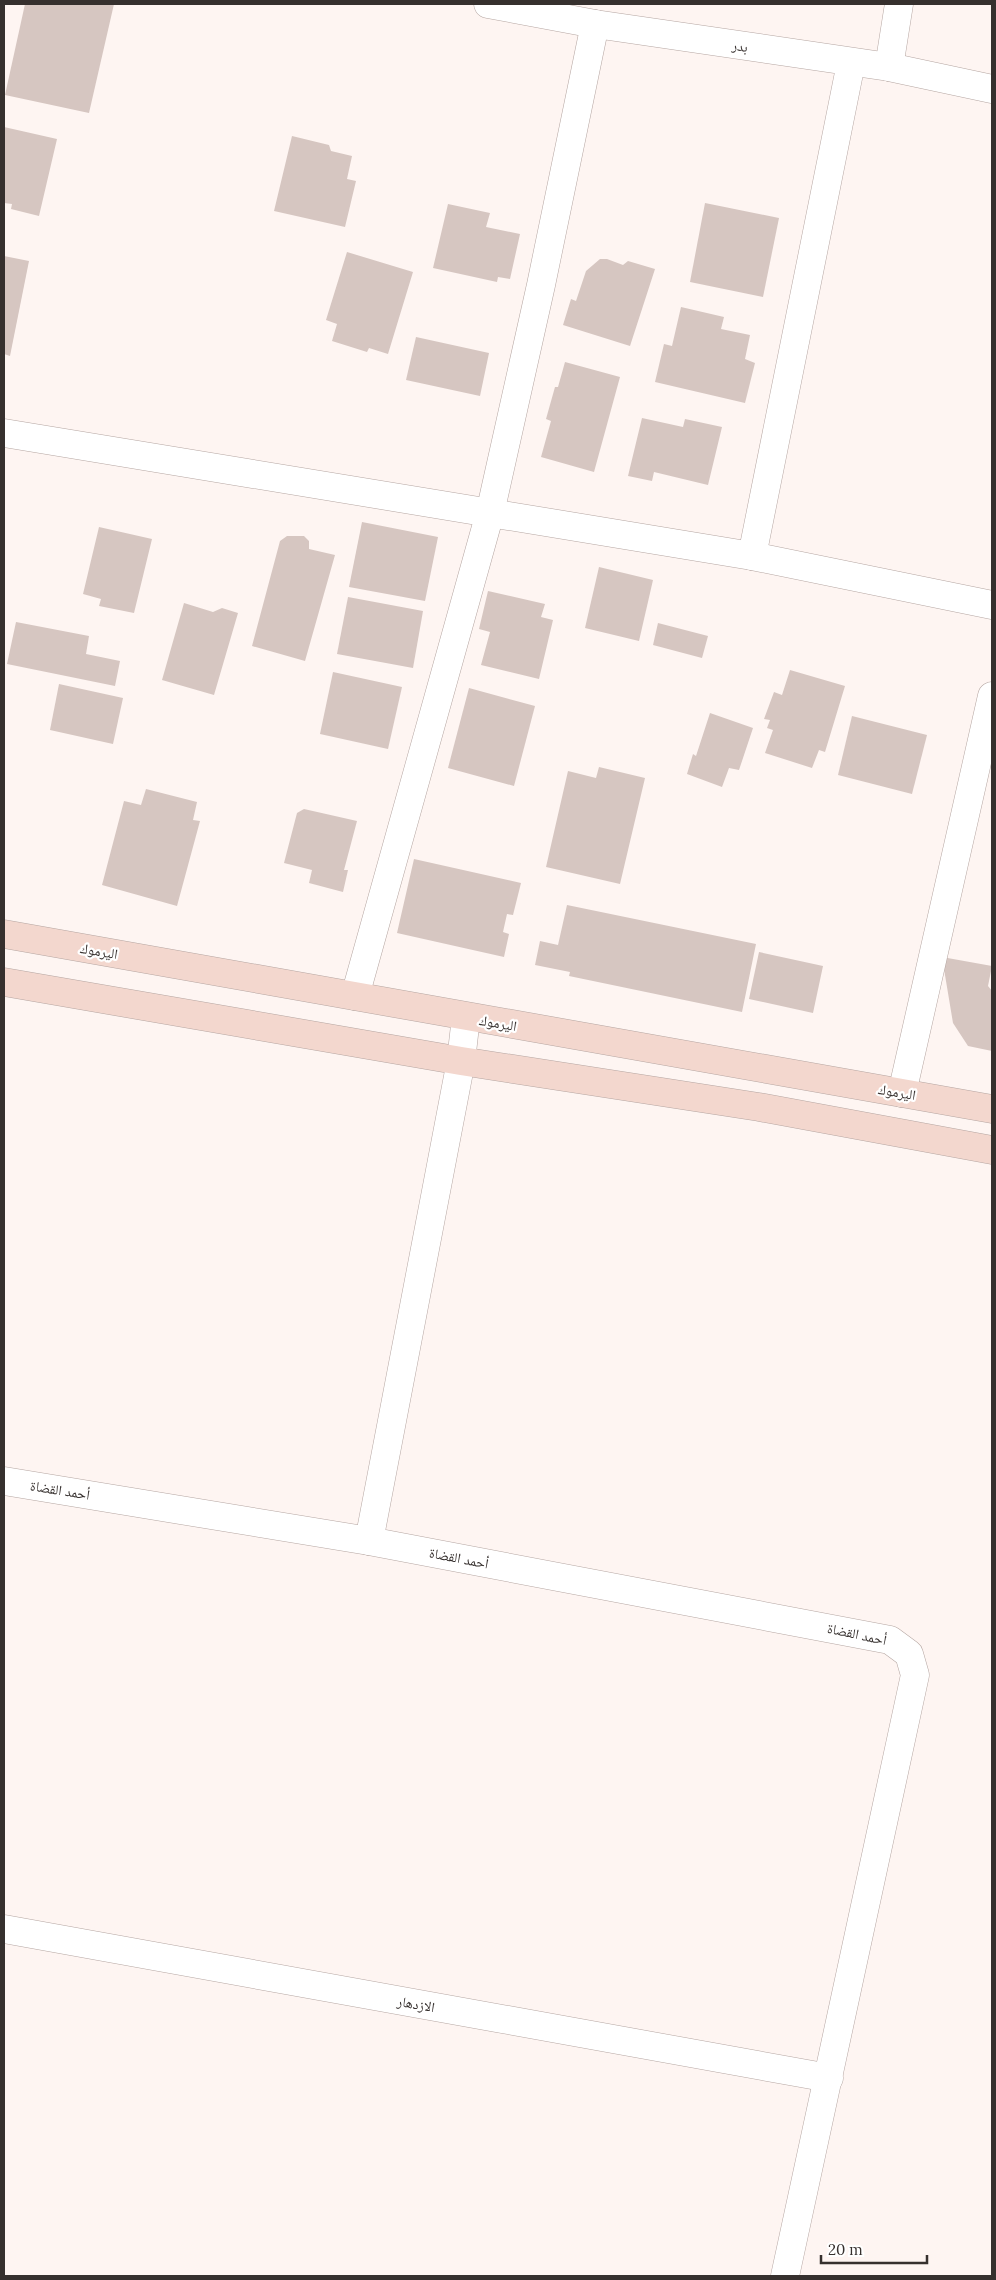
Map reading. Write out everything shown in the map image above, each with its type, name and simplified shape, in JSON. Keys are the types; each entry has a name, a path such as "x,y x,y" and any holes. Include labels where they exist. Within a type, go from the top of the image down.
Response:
{"street":[{"name":"بدر","path":"488,4 595,24 889,68 992,89"},
{"path":"889,68 899,4"},
{"path":"355,996 490,513 539,294 595,24"},
{"path":"752,556 851,63"},
{"path":"4,432 752,556 992,605"},
{"path":"902,1093 992,696"},
{"name":"اليرموك","path":"4,934 992,1109"},
{"path":"4,982 461,1061 759,1107 992,1150"},
{"path":"369,1541 461,1061 466,1017"},
{"name":"أحمد القضاة","path":"4,1481 369,1541 890,1640 909,1654 916,1676 828,2078"},
{"name":"الازدهار","path":"4,1929 828,2078"},
{"path":"785,2276 828,2078"}],"building":[{"path":"25,4 114,4 89,113 5,95"},
{"path":"4,127 57,139 39,216 11,209 12,204 4,203"},
{"path":"292,136 329,145 331,151 352,156 347,179 356,181 345,227 274,211"},
{"path":"705,203 779,218 763,297 690,282"},
{"path":"448,204 490,213 486,227 520,234 510,279 498,277 497,282 433,268"},
{"path":"347,252 413,272 388,354 369,348 367,352 332,341 337,324 326,320"},
{"path":"4,256 29,261 10,356 4,354"},
{"path":"600,259 607,259 623,265 628,261 655,269 630,346 563,325 571,299 576,301 586,271"},
{"path":"681,307 724,317 721,329 750,335 745,359 755,363 745,403 655,382 664,344 672,346"},
{"path":"416,337 489,353 480,396 406,380"},
{"path":"565,362 620,377 594,472 541,457 551,421 546,419 555,387 558,387"},
{"path":"642,418 683,427 685,419 722,427 708,485 654,472 652,481 628,476"},
{"path":"362,522 438,537 425,601 349,587"},
{"path":"99,527 152,539 134,613 99,606 101,599 83,594"},
{"path":"287,536 304,536 309,541 309,549 335,555 305,661 252,646 280,541"},
{"path":"599,567 653,580 639,641 585,628"},
{"path":"488,591 545,604 541,617 553,620 539,679 481,665 490,632 479,629"},
{"path":"348,597 423,611 413,668 337,654"},
{"path":"184,603 213,612 222,608 238,613 214,695 162,680"},
{"path":"16,622 89,636 86,654 120,661 115,686 7,664"},
{"path":"658,623 708,636 702,658 653,645"},
{"path":"790,670 845,686 825,752 819,750 812,768 765,753 773,730 767,728 770,720 764,719 774,692 782,695"},
{"path":"333,672 402,687 388,749 320,734"},
{"path":"59,684 123,698 113,744 50,730"},
{"path":"469,688 535,706 514,786 448,768"},
{"path":"710,713 753,728 739,770 729,768 722,787 687,774 693,754 696,756"},
{"path":"852,716 927,735 912,794 838,775"},
{"path":"599,767 645,778 620,884 546,867 568,771 596,778"},
{"path":"146,789 197,802 193,820 200,821 177,906 102,885 124,801 141,805"},
{"path":"304,809 357,821 344,870 348,870 343,892 309,883 312,870 284,863 297,813"},
{"path":"414,859 521,883 513,915 507,914 503,932 509,934 504,957 397,933"},
{"path":"567,905 756,944 742,1012 569,976 570,972 535,965 540,941 558,945"},
{"path":"759,952 823,966 813,1013 749,999"},
{"path":"942,957 992,966 988,986 992,991 992,1051 968,1046 953,1023"}]}
